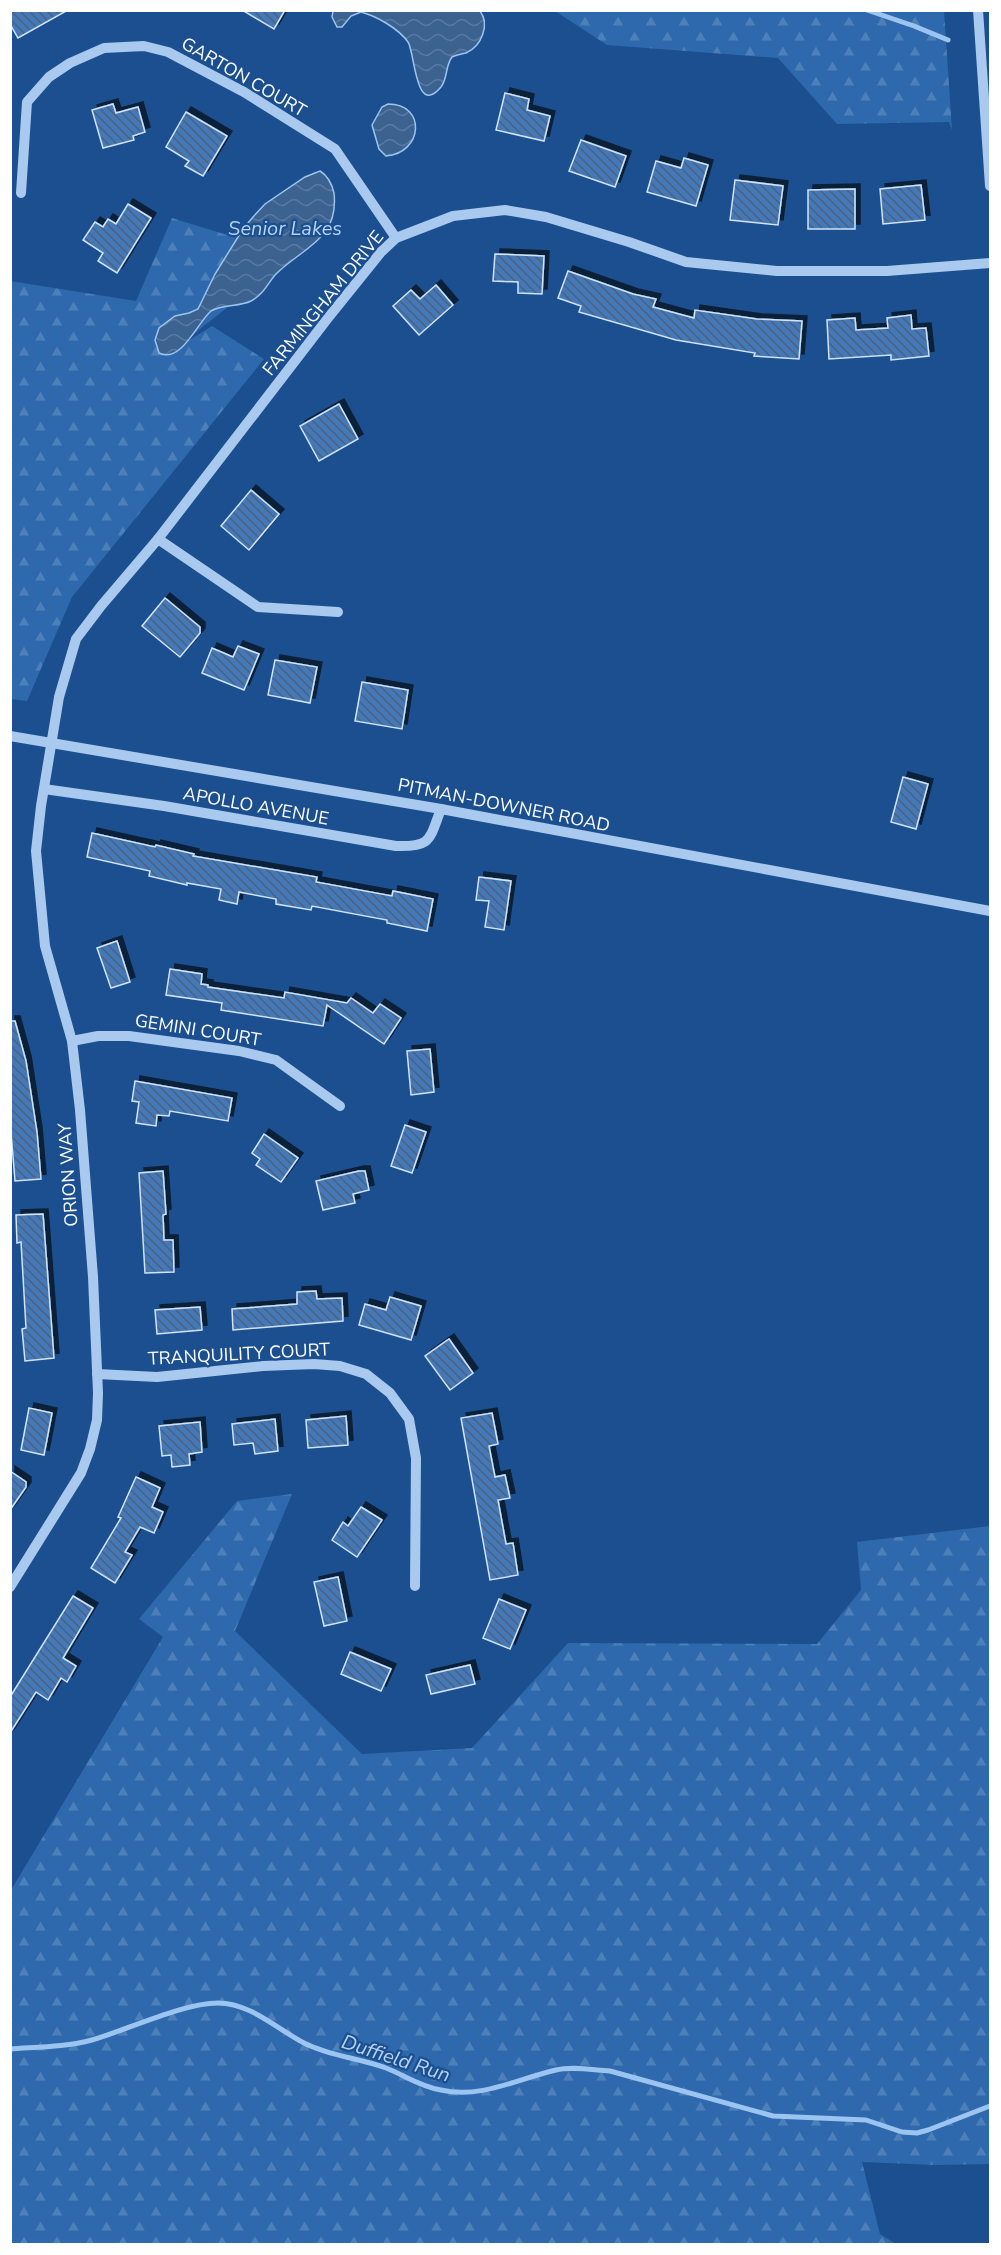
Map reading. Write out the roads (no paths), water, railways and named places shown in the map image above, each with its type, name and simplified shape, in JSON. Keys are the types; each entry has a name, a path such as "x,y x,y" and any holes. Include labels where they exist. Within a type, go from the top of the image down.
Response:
{"street":[{"path":"978,10 990,186"},
{"name":"GARTON COURT","path":"21,193 27,102 49,77 70,63 104,48 144,46 168,52 234,87 335,149 396,238"},
{"name":"FARMINGHAM DRIVE","path":"51,743 59,697 76,639 158,539 328,318 381,252 396,238 453,216 505,210 546,217 686,262 788,271 887,271 990,263"},
{"path":"158,539 258,607 338,612"},
{"name":"PITMAN-DOWNER ROAD","path":"10,736 441,809 990,911"},
{"name":"ORION WAY","path":"10,1587 81,1473 97,1420 92,1265 80,1110 72,1041 45,946 40,911 36,851 51,743"},
{"name":"APOLLO AVENUE","path":"44,789 164,806 396,846 416,847 429,840 441,809"},
{"name":"GEMINI COURT","path":"72,1041 98,1036 129,1036 239,1051 276,1060 340,1106"},
{"name":"TRANQUILITY COURT","path":"97,1374 157,1377 263,1366 314,1364 340,1366 366,1374 390,1393 409,1419 416,1458 415,1586"}],"water":[{"path":"333,11 480,11 484,28 480,40 472,50 452,57 441,87 432,94 426,94 417,80 408,42 399,32 373,16 361,12 351,16 342,27 337,27 332,17"},
{"path":"388,104 401,106 409,112 416,129 407,147 398,153 386,156 379,149 372,125 382,107"},
{"name":"Senior Lakes","path":"320,171 329,180 334,193 331,222 325,232 276,274 262,292 251,301 211,311 181,348 167,355 159,353 155,340 159,328 175,316 198,309 215,274 253,217 265,204 305,177"}],"waterway":[{"path":"867,10 948,40"},
{"name":"Duffield Run","path":"10,2049 92,2040 188,2007 218,2003 230,2004 252,2012 314,2047 386,2068 441,2090 456,2092 485,2090 562,2069 610,2071 773,2116 866,2120 902,2132 917,2133 990,2106"}]}
